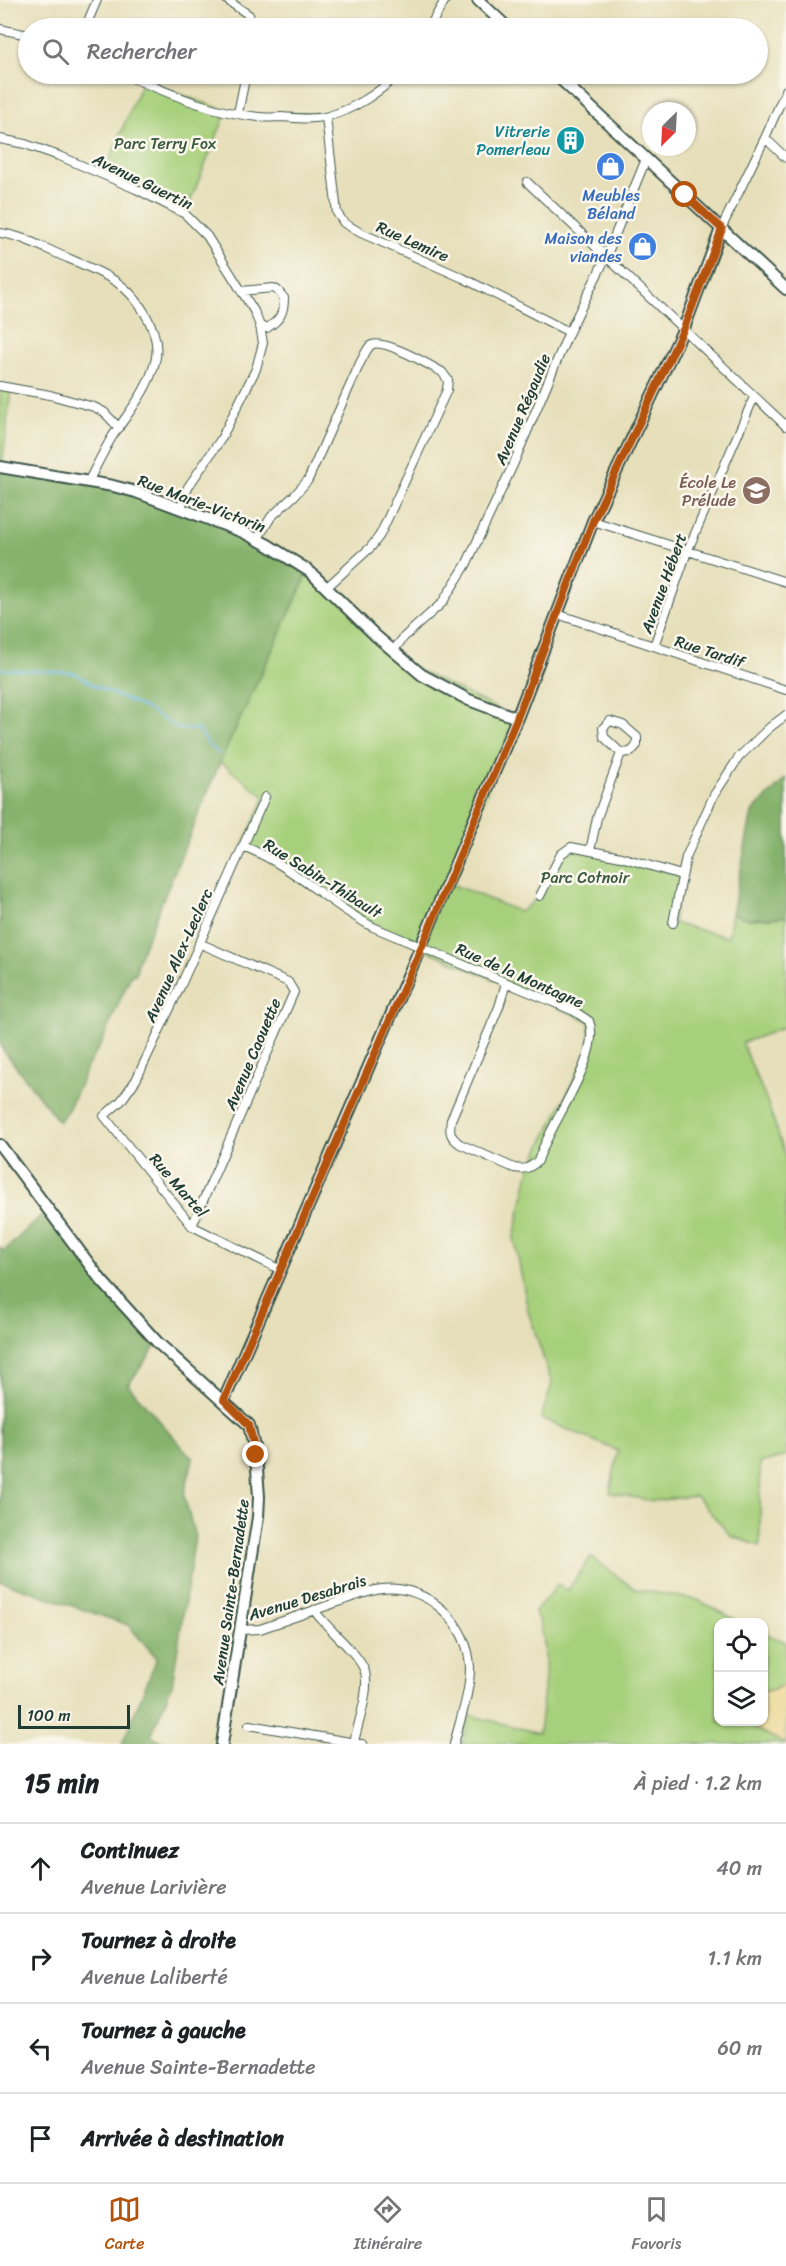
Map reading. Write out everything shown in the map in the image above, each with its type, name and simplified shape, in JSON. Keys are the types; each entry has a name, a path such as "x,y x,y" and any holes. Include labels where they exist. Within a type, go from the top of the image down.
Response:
{"street":[{"path":"89,18 97,0"},
{"path":"226,0 250,18"},
{"path":"435,18 445,0"},
{"path":"478,0 497,18"},
{"path":"0,29 18,33"},
{"path":"148,84 185,99 259,117 326,117 349,109 387,84"},
{"path":"238,113 244,84"},
{"path":"566,84 786,289"},
{"path":"224,1400 422,946 517,718 593,521 684,328 722,229 786,90"},
{"name":"Rue Lemire","path":"326,117 337,213 344,223 361,233 463,278 569,332"},
{"path":"765,138 786,158"},
{"name":"Avenue Guertin","path":"0,139 62,156 185,214 207,236 254,311 260,326 262,348 256,369 221,439 188,487 181,508"},
{"name":"Avenue Régaudie","path":"393,651 404,637 442,603 466,565 513,465 569,332 606,257 646,159"},
{"path":"527,182 786,426"},
{"path":"0,233 30,241 111,278 128,293 144,313 153,332 156,360 138,400 101,456 88,482"},
{"path":"241,291 273,288 284,298 280,318 267,328 260,326"},
{"path":"257,540 271,517 308,480 360,363 370,346 374,344 388,346 442,372 448,380 447,390 380,535 371,547 326,588"},
{"path":"0,386 50,395 94,407 104,412 119,428"},
{"name":"Avenue Hébert","path":"654,646 687,552 754,397"},
{"name":"Rue Marie-Victorin","path":"0,467 136,492 243,532 309,571 393,651 422,675 488,708 517,718"},
{"path":"593,521 786,582"},
{"name":"Rue Tardif","path":"557,614 786,690"},
{"path":"673,923 681,875 691,843 719,788 740,757 768,728 786,714"},
{"path":"610,721 623,725 637,737 637,745 631,753 621,753 604,737 603,728 610,721"},
{"path":"590,851 597,818 621,753"},
{"name":"Avenue Alex-Leclerc","path":"104,1116 133,1086 265,797"},
{"name":"Rue Sabin-Thibault","path":"243,846 283,866 362,921 422,946"},
{"path":"540,896 561,854 571,848 681,875"},
{"name":"Avenue Caouette","path":"192,1226 294,992 288,982 199,943"},
{"name":"Rue de la Montagne","path":"422,946 574,1011 589,1021 592,1029 590,1047 582,1070 538,1161 530,1168 514,1168 460,1144 453,1140 449,1131 451,1120 499,1007 506,983"},
{"name":"Rue Martel","path":"104,1116 192,1226 281,1270"},
{"name":"Avenue Sainte-Bernadette","path":"0,1145 101,1280 158,1343 224,1400 249,1425 256,1455 259,1497 224,1740"},
{"name":"Avenue Desabrais","path":"240,1630 260,1629 367,1592 389,1589 422,1596 447,1614 463,1636 468,1653 470,1669 454,1744"},
{"path":"249,1725 358,1743 366,1687 364,1671 354,1655 324,1624 314,1610"}],"green space":[{"name":"Parc Terry Fox","path":"141,84 150,84 227,111 185,214 103,176"},
{"path":"0,386 11,388 2,468 0,467"},
{"path":"0,467 113,486 243,532 309,571 220,762 138,960 136,974 131,975 101,1044 88,1065 69,1108 59,1122 0,1046"},
{"name":"Parc Cotnoir","path":"309,571 409,666 517,718 449,883 520,912 540,896 561,854 571,847 681,875 673,923 728,937 732,914 750,919 786,917 786,1027 742,1043 767,1101 786,1157 786,1456 760,1463 760,1546 731,1536 696,1496 653,1501 610,1493 618,1451 541,1418 552,1384 528,1311 514,1237 530,1168 590,1047 589,1021 390,934 243,846 265,797 220,762"},
{"path":"786,778 786,917 749,919 732,914 752,812"},
{"path":"49,1208 158,1343 128,1385 193,1459 184,1495 195,1537 172,1685 151,1735 166,1744 122,1744 157,1658 128,1625 0,1581 0,1247 4,1251"},
{"path":"591,1557 635,1589 698,1600 732,1618 714,1618 714,1726 754,1726 755,1729 786,1744 462,1744 469,1715 539,1733 545,1656 541,1626 535,1612 558,1584 567,1591"},
{"path":"768,1635 786,1642 786,1685 768,1691"}],"sand":[{"path":"786,1685 786,1744 754,1728 753,1726 768,1726 768,1691"}],"waterway":[{"path":"0,669 75,673 93,685 145,708 179,729 199,730 208,744 218,753"}],"place":[{"name":"Vitrerie Pomerleau","path":"571,140"},
{"name":"Meubles Béland","path":"611,167"},
{"name":"Maison des viandes","path":"643,247"},
{"name":"École Le Prélude","path":"757,491"}],"route":[{"path":"256,1455 249,1425 224,1400 242,1354 281,1270 439,906 517,718 593,521 684,328 722,229 685,195"}]}
